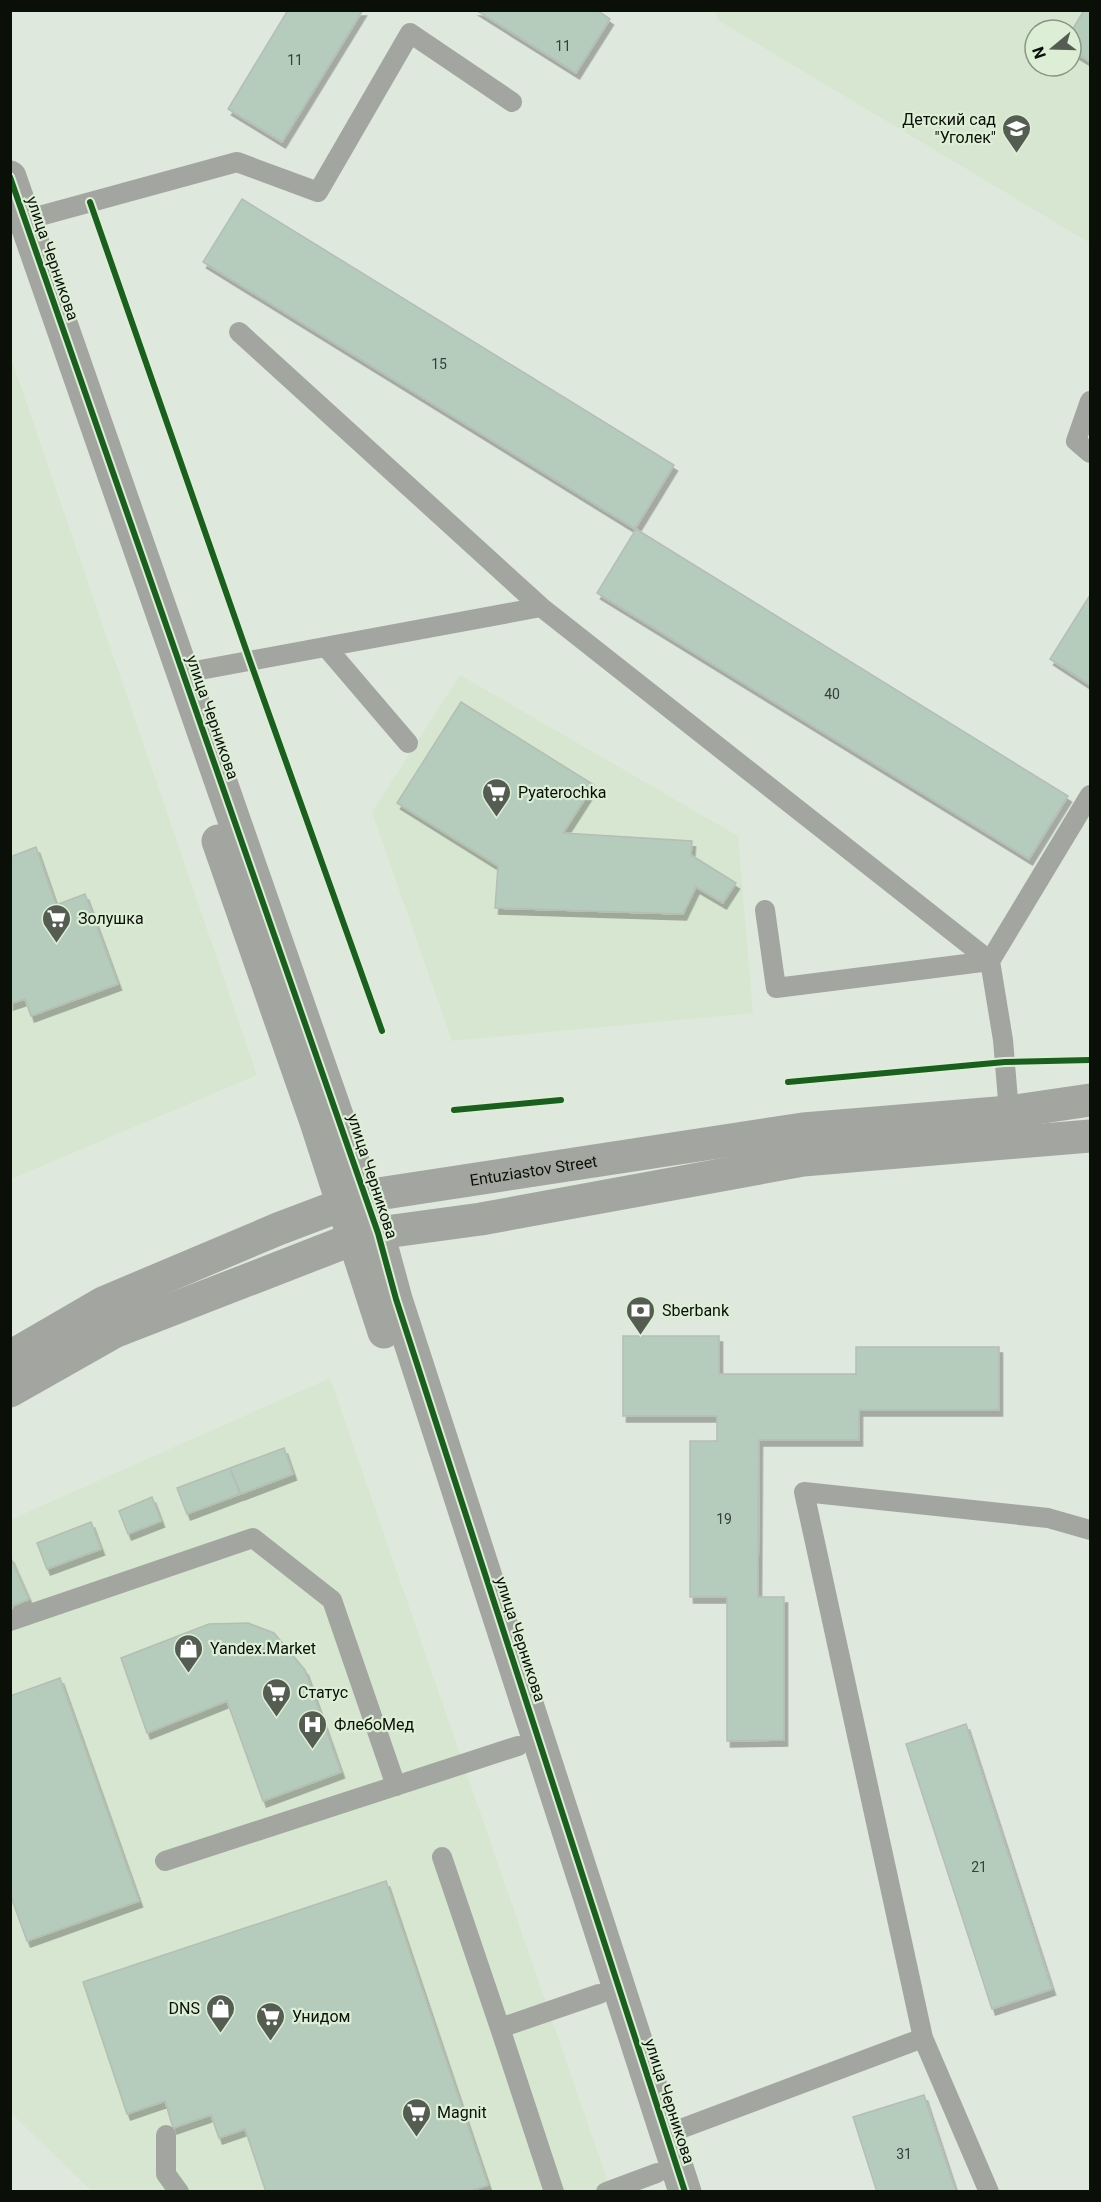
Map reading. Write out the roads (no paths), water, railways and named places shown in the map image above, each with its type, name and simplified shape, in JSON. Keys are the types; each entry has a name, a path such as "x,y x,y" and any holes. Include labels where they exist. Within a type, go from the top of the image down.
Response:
{"street":[{"name":"улица Черникова","path":"10,177 18,231 366,1236 518,1746 660,2182"},
{"name":"улица Черникова","path":"18,231 184,673 354,1201"},
{"name":"Entuziastov Street","path":"10,1357 103,1303 278,1229 354,1201 803,1129 1008,1112 1090,1100"},
{"path":"10,1391 116,1331 366,1236 481,1219 803,1160 1090,1136"},
{"name":"улица Черникова","path":"366,1236 396,1299 685,2192"}],"lane":[{"path":"18,231 237,162 318,192 410,33 512,102"},
{"path":"239,333 541,607 990,961"},
{"path":"1090,401 1076,441 1090,453"},
{"path":"184,673 541,607"},
{"path":"326,647 408,743"},
{"path":"1008,1112 1003,1041 990,961 1090,795"},
{"path":"765,910 776,988 990,961"},
{"path":"989,2192 923,2038 804,1492 1048,1518 1090,1530"},
{"path":"10,1621 253,1538 332,1600 396,1786"},
{"path":"165,1861 518,1746"},
{"path":"442,1857 554,2192"},
{"path":"501,2028 599,1994"},
{"path":"667,2134 923,2038"},
{"path":"166,2134 166,2174 179,2192"},
{"path":"606,2192 660,2182"}],"place":[{"name":"Детский сад \"Уголек\"","path":"1017,154"},
{"name":"Pyaterochka","path":"497,818"},
{"name":"Золушка","path":"57,944"},
{"name":"Sberbank","path":"641,1336"},
{"name":"Yandex.Market","path":"189,1674"},
{"name":"Статус","path":"277,1718"},
{"name":"ФлебоМед","path":"313,1750"},
{"name":"DNS","path":"221,2034"},
{"name":"Унидом","path":"271,2042"},
{"name":"Magnit","path":"416,2138"}]}
